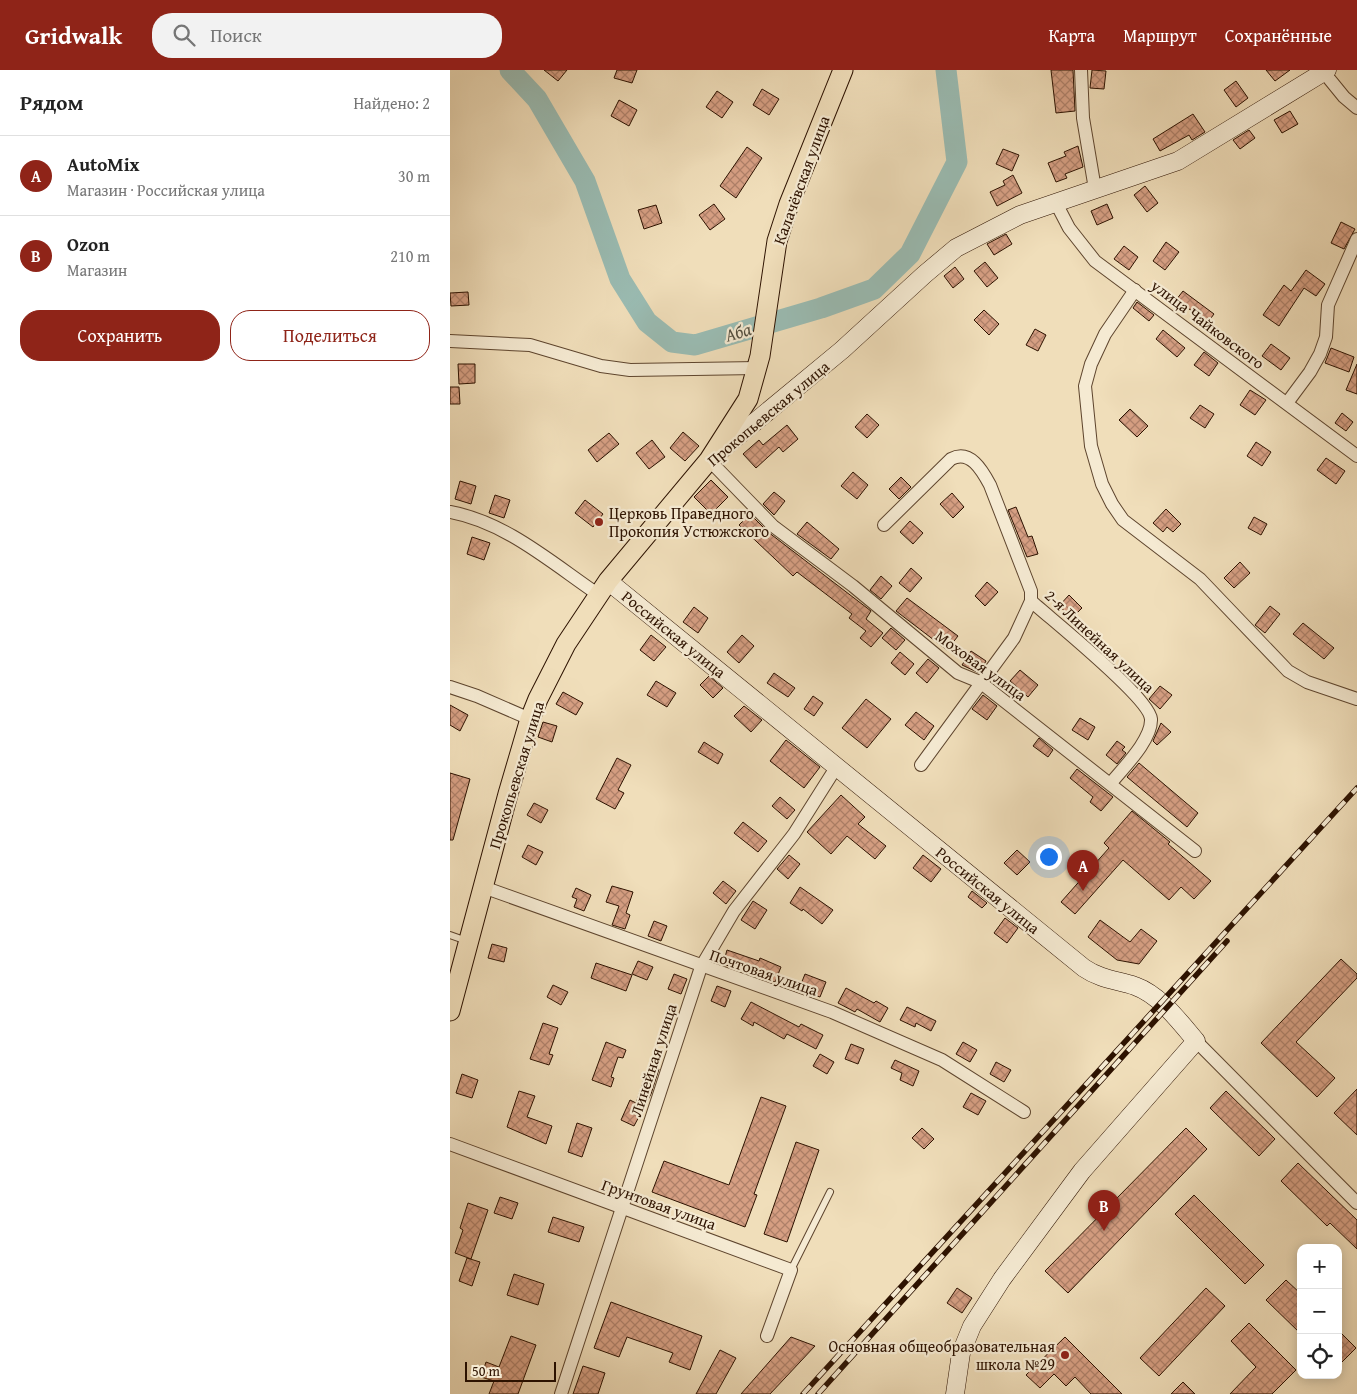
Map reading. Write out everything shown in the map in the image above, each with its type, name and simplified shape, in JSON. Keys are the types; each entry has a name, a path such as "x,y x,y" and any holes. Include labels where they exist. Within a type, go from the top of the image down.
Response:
{"main road":[{"name":"Калачёвская улица","path":"709,460 748,399 758,362 777,241 789,204 843,70"},
{"name":"Прокопьевская улица","path":"450,1011 530,719 566,644 604,588 709,460 842,350 956,248 1020,216 1178,161 1324,71"},
{"name":"Российская улица","path":"604,588 837,766 1084,968 1103,979 1136,986 1150,994 1175,1016 1196,1041"},
{"path":"955,1394 961,1353 972,1326 1002,1279 1082,1171 1196,1041"}],"street":[{"path":"1081,70 1083,118 1095,189"},
{"path":"1324,71 1344,97 1357,108"},
{"name":"улица Чайковского","path":"1056,203 1082,246 1095,261 1357,456"},
{"path":"1287,403 1310,372 1320,354 1326,337 1328,305 1357,239"},
{"path":"1135,290 1106,334 1090,364 1085,386 1090,446 1102,484 1112,504 1123,520 1200,579 1288,671 1307,682 1357,699"},
{"path":"450,341 530,346 601,366 630,370 758,362"},
{"name":"2-я Линейная улица","path":"884,525 951,459 958,455 966,456 983,471 1031,591 1031,601 1121,681 1149,710 1151,720 1149,729 1139,749 1111,783"},
{"name":"Моховая улица","path":"709,460 773,526 853,586 958,673 980,682 1111,783 1195,851"},
{"path":"450,512 489,524 604,588"},
{"path":"920,765 1014,638 1031,601"},
{"path":"450,687 477,696 530,719"},
{"name":"Линейная улица","path":"561,1394 701,967 734,911 794,834 837,766"},
{"name":"Почтовая улица","path":"483,887 701,967 832,1012 942,1060 1024,1112"},
{"name":"Российская улица","path":"1196,1041 1357,1203"},
{"name":"Грунтовая улица","path":"450,1144 791,1270"},
{"path":"767,1336 791,1270"}],"lane":[{"path":"450,935 468,941"},
{"path":"791,1270 830,1192"}],"building":[{"path":"544,70 567,70 558,81"},
{"path":"617,70 637,70 632,83 614,78"},
{"path":"1051,70 1073,70 1075,111 1056,113"},
{"path":"1092,70 1106,71 1104,89 1090,88"},
{"path":"1266,70 1290,70 1275,81"},
{"path":"1236,81 1248,98 1236,107 1224,90"},
{"path":"762,89 779,99 769,115 753,105"},
{"path":"717,91 733,102 722,118 706,107"},
{"path":"619,100 637,110 629,126 611,116"},
{"path":"1290,111 1298,124 1282,133 1274,120"},
{"path":"1193,114 1205,132 1192,140 1189,135 1160,151 1153,139"},
{"path":"1249,130 1255,138 1240,149 1233,140"},
{"path":"1078,146 1083,167 1065,174 1067,178 1056,182 1048,163 1066,156 1064,152"},
{"path":"747,147 762,158 736,198 720,186"},
{"path":"1003,149 1019,155 1012,171 996,164"},
{"path":"1013,175 1022,193 997,206 990,192 1005,185 1003,181"},
{"path":"1145,186 1158,203 1147,212 1134,195"},
{"path":"714,204 725,219 710,230 699,215"},
{"path":"1107,204 1113,218 1097,225 1091,211"},
{"path":"656,205 662,223 644,229 638,210"},
{"path":"1341,222 1355,229 1344,249 1331,243"},
{"path":"1006,234 1012,244 994,255 987,244"},
{"path":"1166,242 1179,252 1165,270 1153,261"},
{"path":"1124,246 1138,257 1129,270 1114,259"},
{"path":"985,262 998,278 987,287 974,271"},
{"path":"955,267 964,279 953,288 944,276"},
{"path":"1306,270 1325,284 1316,296 1304,288 1279,326 1263,315 1284,285 1291,291"},
{"path":"1183,291 1214,314 1208,322 1176,300"},
{"path":"468,292 469,305 451,306 450,293"},
{"path":"1137,302 1154,315 1149,321 1133,308"},
{"path":"984,310 999,324 989,335 974,320"},
{"path":"1035,329 1046,335 1038,351 1026,345"},
{"path":"1163,330 1185,348 1177,357 1156,339"},
{"path":"1271,344 1290,358 1281,370 1262,356"},
{"path":"1331,348 1354,357 1349,372 1325,363"},
{"path":"1204,352 1218,363 1209,376 1194,365"},
{"path":"458,364 475,364 475,383 459,384"},
{"path":"1357,364 1357,394 1346,390"},
{"path":"450,387 459,387 460,404 450,404"},
{"path":"1250,390 1266,400 1255,415 1240,405"},
{"path":"1200,405 1214,414 1205,428 1190,418"},
{"path":"1130,409 1148,426 1137,437 1119,420"},
{"path":"1342,413 1353,422 1346,431 1335,423"},
{"path":"867,414 879,425 867,438 855,427"},
{"path":"787,425 798,439 783,452 779,447 756,468 743,454 759,440 763,445"},
{"path":"683,432 699,446 685,461 670,448"},
{"path":"609,433 619,444 597,462 588,450"},
{"path":"652,440 665,457 649,469 636,453"},
{"path":"1256,442 1271,452 1262,466 1247,456"},
{"path":"1326,458 1345,471 1336,484 1317,470"},
{"path":"853,472 868,485 857,499 841,486"},
{"path":"901,477 911,487 899,499 889,489"},
{"path":"711,480 728,497 711,514 694,497"},
{"path":"460,481 476,486 471,504 455,499"},
{"path":"774,492 785,501 774,515 763,504"},
{"path":"952,493 964,507 953,518 940,504"},
{"path":"495,495 510,500 504,518 489,513"},
{"path":"585,500 603,514 593,527 575,513"},
{"path":"1016,507 1028,537 1032,536 1038,554 1027,557 1008,510"},
{"path":"1166,509 1181,524 1173,532 1167,527 1163,532 1153,523"},
{"path":"750,514 768,532 871,611 866,619 883,633 871,647 860,638 866,631 849,618 852,614 797,572 793,576 739,525"},
{"path":"1254,517 1267,524 1261,535 1248,528"},
{"path":"910,521 923,533 913,544 900,532"},
{"path":"807,522 839,549 831,559 797,534"},
{"path":"472,537 490,543 484,560 467,554"},
{"path":"1240,562 1250,573 1234,588 1224,578"},
{"path":"911,568 922,578 910,592 899,583"},
{"path":"881,576 892,586 881,599 870,590"},
{"path":"987,582 998,592 985,606 975,596"},
{"path":"1069,595 1082,608 1072,618 1059,606"},
{"path":"907,598 958,636 947,650 896,611"},
{"path":"1270,606 1280,614 1265,633 1255,625"},
{"path":"694,607 708,618 698,633 683,622"},
{"path":"1303,623 1334,648 1324,659 1293,634"},
{"path":"891,628 905,640 896,650 882,638"},
{"path":"651,635 666,647 654,661 640,650"},
{"path":"742,635 754,646 739,663 727,652"},
{"path":"971,651 986,661 979,673 962,665"},
{"path":"900,652 914,664 905,675 891,663"},
{"path":"928,659 939,668 927,683 916,673"},
{"path":"1020,670 1038,685 1028,697 1010,681"},
{"path":"774,673 795,688 788,697 767,683"},
{"path":"709,676 723,688 713,698 700,685"},
{"path":"656,681 676,693 667,707 647,695"},
{"path":"1160,686 1172,695 1160,709 1149,699"},
{"path":"563,692 583,703 576,715 556,704"},
{"path":"983,695 997,706 987,720 972,709"},
{"path":"813,696 823,703 814,716 804,709"},
{"path":"866,699 891,719 867,748 842,728"},
{"path":"450,705 468,715 460,731 450,725"},
{"path":"744,706 762,720 751,732 734,716"},
{"path":"916,712 934,726 924,740 905,725"},
{"path":"1080,718 1095,727 1088,740 1072,730"},
{"path":"543,722 557,726 552,742 538,737"},
{"path":"1161,723 1171,732 1157,745 1153,741"},
{"path":"1039,738 1053,750 1048,757 1033,746"},
{"path":"786,740 820,767 804,788 770,761"},
{"path":"1117,741 1125,747 1122,750 1126,753 1117,764 1106,755"},
{"path":"704,742 723,754 718,764 698,752"},
{"path":"617,758 631,765 618,790 624,793 615,809 596,799"},
{"path":"1139,763 1198,813 1187,827 1127,777"},
{"path":"1077,769 1113,797 1101,811 1090,802 1093,797 1070,778"},
{"path":"450,773 470,779 453,840 450,840"},
{"path":"841,795 865,817 858,824 886,846 875,859 847,836 831,854 807,832"},
{"path":"780,797 795,810 787,819 772,806"},
{"path":"534,803 548,810 541,823 527,815"},
{"path":"1132,811 1170,842 1168,844 1211,881 1194,899 1181,887 1169,900 1123,860 1075,914 1061,902 1109,848 1104,843"},
{"path":"743,822 767,841 758,852 734,833"},
{"path":"528,845 543,852 536,865 522,857"},
{"path":"1017,850 1030,862 1017,875 1004,863"},
{"path":"789,855 800,864 788,879 777,869"},
{"path":"923,855 941,869 931,882 913,868"},
{"path":"723,881 736,891 726,904 713,893"},
{"path":"612,886 633,892 626,913 630,915 625,929 612,925 619,906 606,902"},
{"path":"800,887 833,910 822,924 803,909 802,911 790,903"},
{"path":"576,888 591,895 584,911 574,907 577,899 572,897"},
{"path":"972,891 987,903 982,908 968,897"},
{"path":"753,901 767,910 755,929 741,920"},
{"path":"1005,918 1018,928 1007,943 994,933"},
{"path":"1100,920 1130,942 1141,929 1157,941 1139,964 1117,960 1088,937"},
{"path":"654,921 667,926 661,941 648,936"},
{"path":"492,944 507,948 504,962 488,958"},
{"path":"727,950 759,961 760,958 781,967 775,982 739,967 738,969 723,964"},
{"path":"1341,959 1357,974 1357,978 1296,1042 1335,1078 1317,1097 1261,1043"},
{"path":"638,961 653,967 647,980 632,974"},
{"path":"596,963 632,975 626,991 591,978"},
{"path":"674,974 687,979 681,994 668,989"},
{"path":"805,974 826,982 820,997 799,989"},
{"path":"553,985 568,992 561,1005 547,997"},
{"path":"717,986 731,991 725,1007 711,1001"},
{"path":"846,988 874,1003 876,1001 888,1008 880,1022 857,1009 855,1012 838,1003"},
{"path":"751,1002 799,1027 801,1024 823,1035 816,1049 787,1034 784,1039 754,1022 753,1026 741,1019"},
{"path":"907,1007 936,1021 931,1031 916,1023 915,1027 900,1020"},
{"path":"543,1023 558,1028 549,1054 553,1055 549,1065 530,1059"},
{"path":"606,1042 626,1050 623,1058 618,1057 611,1077 614,1078 611,1087 592,1080"},
{"path":"963,1042 977,1050 970,1062 956,1054"},
{"path":"851,1044 864,1049 858,1064 845,1059"},
{"path":"820,1054 834,1062 827,1074 813,1066"},
{"path":"895,1060 919,1071 913,1086 900,1080 902,1073 891,1068"},
{"path":"996,1062 1011,1070 1004,1082 990,1074"},
{"path":"649,1065 659,1069 651,1094 634,1126 621,1120 630,1100 636,1103"},
{"path":"462,1074 478,1080 472,1098 456,1093"},
{"path":"1357,1089 1357,1135 1334,1113"},
{"path":"519,1091 535,1096 527,1117 552,1126 546,1144 507,1127"},
{"path":"1226,1091 1275,1139 1259,1156 1210,1108"},
{"path":"971,1093 986,1101 978,1115 963,1107"},
{"path":"761,1097 786,1106 754,1194 757,1195 745,1227 652,1192 664,1161 729,1185"},
{"path":"577,1123 592,1128 582,1157 568,1152"},
{"path":"922,1128 934,1139 924,1149 912,1138"},
{"path":"1186,1128 1207,1149 1068,1293 1045,1271"},
{"path":"796,1142 819,1150 787,1242 764,1234"},
{"path":"1298,1163 1357,1220 1357,1249 1330,1223 1327,1226 1281,1181"},
{"path":"1194,1195 1264,1265 1245,1284 1175,1214"},
{"path":"500,1197 518,1203 512,1219 494,1213"},
{"path":"468,1203 488,1210 471,1259 455,1253 463,1230 460,1228"},
{"path":"553,1217 584,1227 579,1242 548,1232"},
{"path":"467,1258 480,1262 472,1286 459,1281"},
{"path":"514,1274 544,1284 538,1305 507,1295"},
{"path":"1286,1280 1297,1290 1297,1330 1266,1300"},
{"path":"957,1288 972,1298 962,1313 947,1303"},
{"path":"1206,1288 1225,1306 1159,1376 1140,1358"},
{"path":"611,1302 702,1336 690,1370 669,1362 673,1353 627,1337 619,1357 594,1348"},
{"path":"1249,1323 1296,1370 1272,1394 1230,1394 1256,1367 1231,1341"},
{"path":"1342,1334 1356,1348 1342,1362"},
{"path":"511,1336 536,1345 518,1394 489,1394 494,1381 481,1377 486,1362 499,1367"},
{"path":"791,1337 815,1346 770,1394 741,1394"},
{"name":"Основная общеобразовательная школа №29","path":"1065,1337 1122,1394 1091,1394 1075,1377 1066,1386 1054,1374 1040,1388 1026,1375"},
{"path":"720,1350 736,1358 716,1394 696,1394"},
{"path":"583,1366 605,1373 598,1394 573,1394"},
{"path":"1183,1382 1195,1394 1171,1394"}],"waterway":[{"name":"Аба","path":"510,70 537,99 585,181 620,279 647,322 672,342 695,345 821,308 874,289 910,254 957,162 946,70"}],"railway":[{"path":"803,1394 1357,788"},
{"path":"818,1394 1227,941"}],"place":[{"name":"Церковь Праведного Прокопия Устюжского","path":"599,522"},
{"name":"AutoMix","path":"1083,891"},
{"name":"Ozon","path":"1104,1231"},
{"name":"Основная общеобразовательная школа №29","path":"1065,1355"}]}
